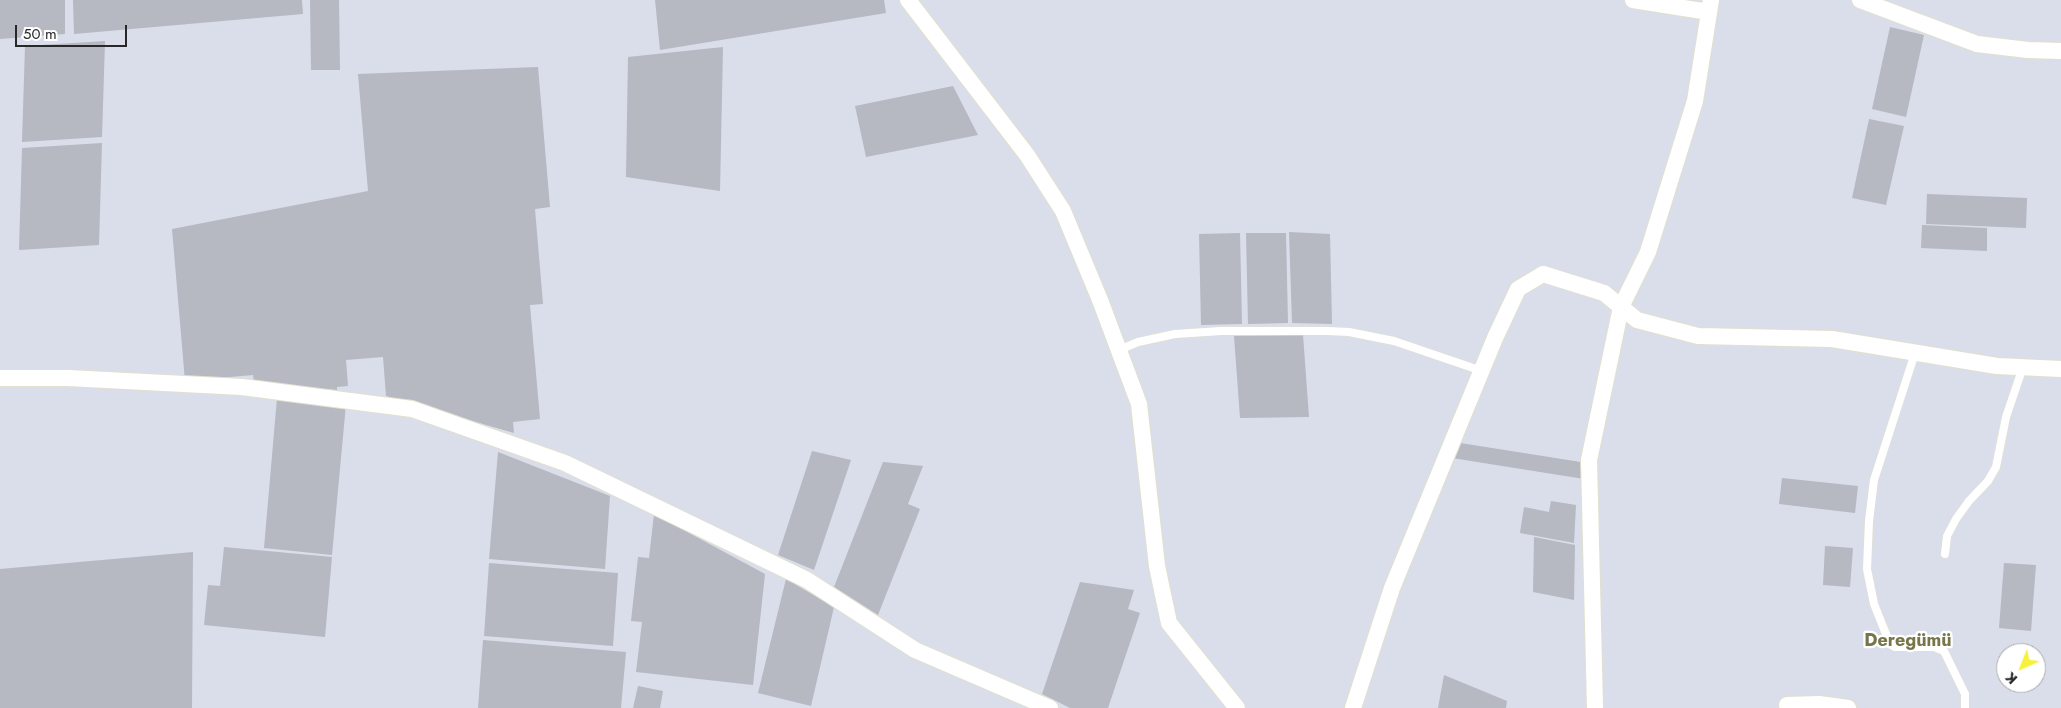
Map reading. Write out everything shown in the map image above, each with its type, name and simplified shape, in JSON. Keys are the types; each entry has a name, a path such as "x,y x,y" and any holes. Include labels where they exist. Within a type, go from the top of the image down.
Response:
{"street":[{"path":"908,0 1027,155 1063,211 1139,404 1157,566 1169,623 1237,708"},
{"path":"1595,708 1589,460 1621,307 1648,252 1695,101 1710,6 1633,0"},
{"path":"1860,0 1977,44 2028,50 2061,51"},
{"path":"1352,708 1392,588 1482,370 1518,289 1543,274 1604,293 1637,320 1698,336 1832,339 1997,366 2061,369"},
{"path":"0,378 68,378 242,388 412,409 565,463 806,580 916,650 1050,708"},
{"path":"1788,705 1819,704 1848,708"}],"lane":[{"path":"1119,350 1138,342 1176,334 1221,331 1335,331 1362,334 1394,341 1482,370"},
{"path":"1915,353 1874,480 1869,521 1867,569 1874,604 1890,644 1895,647 1934,647 1944,651 1964,694 1965,708"},
{"path":"1945,554 1947,536 1956,519 1969,501 1988,482 1996,467 2006,417 2023,367"}],"building":[{"path":"0,0 65,0 65,34 0,39"},
{"path":"73,0 302,0 303,14 74,34"},
{"path":"310,0 339,0 340,70 311,70"},
{"path":"655,0 884,0 886,13 660,50"},
{"path":"1890,27 1924,35 1906,117 1872,109"},
{"path":"105,41 102,137 22,142 25,46"},
{"path":"723,47 720,191 626,177 628,57"},
{"path":"538,67 550,207 535,209 543,304 530,305 540,419 513,422 514,433 386,396 383,357 346,360 348,386 337,387 337,390 254,383 253,375 185,381 172,229 368,191 358,74"},
{"path":"953,86 978,135 866,157 855,106"},
{"path":"1869,119 1904,126 1886,205 1852,198"},
{"path":"102,143 99,245 19,250 22,148"},
{"path":"1927,194 2027,198 2026,228 1926,224"},
{"path":"1922,225 1987,228 1987,251 1921,248"},
{"path":"1289,232 1330,234 1332,324 1292,323"},
{"path":"1240,233 1242,324 1201,325 1199,234"},
{"path":"1246,233 1286,233 1288,323 1248,324"},
{"path":"1303,335 1309,417 1240,418 1234,336"},
{"path":"277,398 346,404 332,555 264,548"},
{"path":"1454,442 1587,463 1584,479 1452,458"},
{"path":"812,451 851,460 814,570 778,555"},
{"path":"498,452 610,496 605,569 489,559"},
{"path":"883,462 923,466 908,504 920,509 878,615 834,587"},
{"path":"1782,478 1858,486 1855,513 1779,504"},
{"path":"1551,501 1576,505 1574,543 1520,533 1524,507 1549,512"},
{"path":"654,514 765,574 753,685 636,672 642,622 631,621 638,557 649,558"},
{"path":"1534,537 1575,545 1574,600 1533,592"},
{"path":"1825,546 1853,548 1850,587 1823,585"},
{"path":"224,547 332,557 325,637 204,625 208,585 220,586"},
{"path":"193,552 192,708 0,708 0,569"},
{"path":"489,563 618,573 613,646 484,636"},
{"path":"2004,563 2036,565 2031,631 1999,628"},
{"path":"786,579 834,607 811,706 758,693"},
{"path":"1080,582 1134,590 1128,609 1140,613 1108,708 1070,708 1042,694"},
{"path":"483,640 626,652 621,708 478,708"},
{"path":"1444,675 1507,701 1506,708 1438,708"},
{"path":"638,686 663,691 660,708 633,708"}],"district":[{"name":"Deregümü","path":"1908,642"}]}
